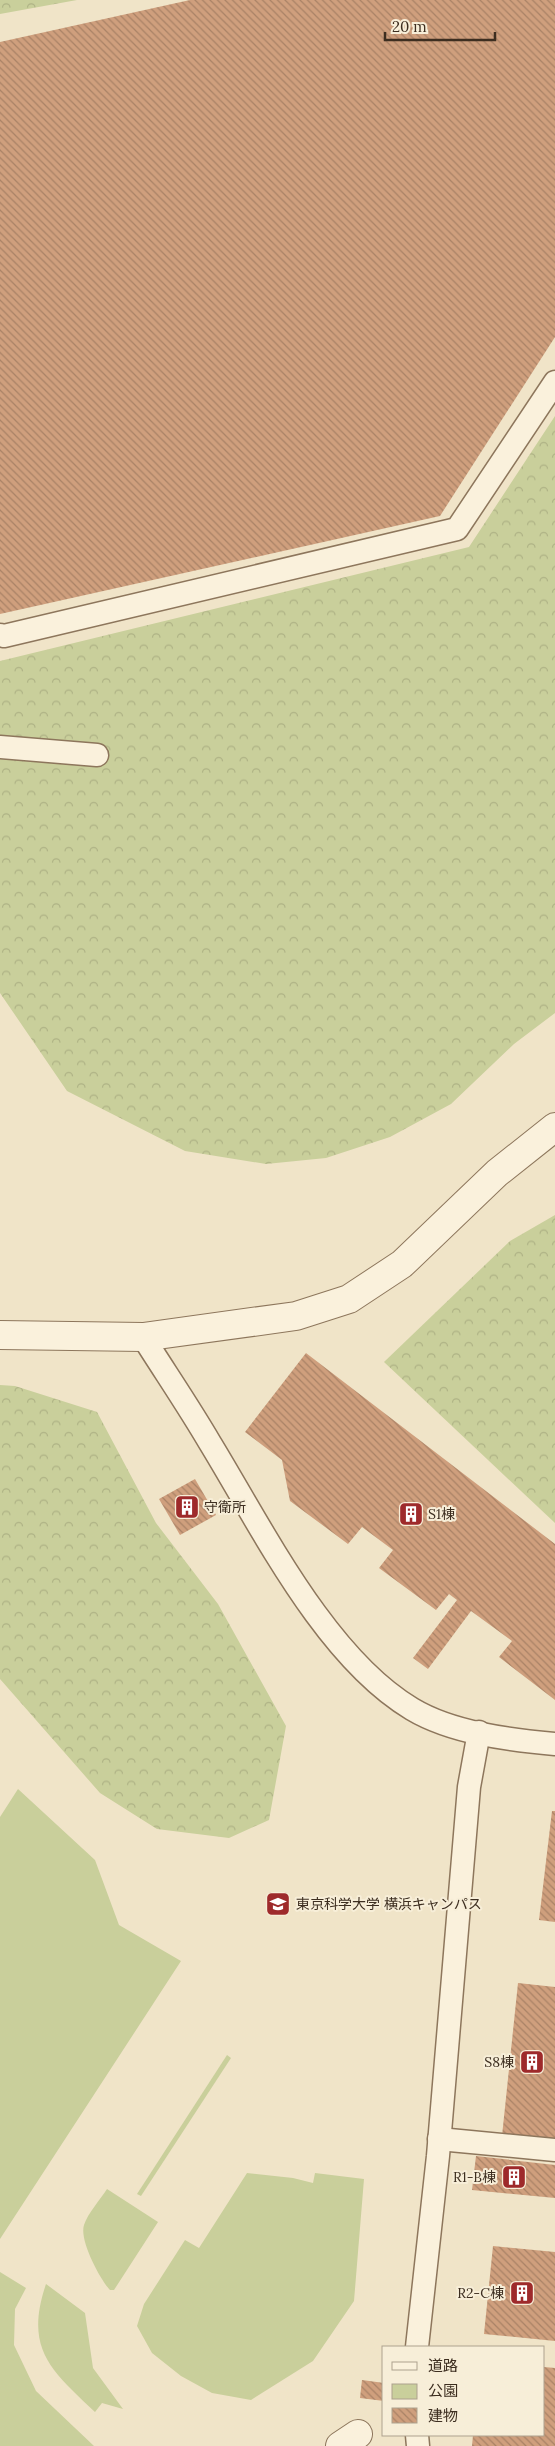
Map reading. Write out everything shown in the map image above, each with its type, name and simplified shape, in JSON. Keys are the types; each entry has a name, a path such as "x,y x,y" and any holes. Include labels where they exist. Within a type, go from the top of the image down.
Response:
{"street":[{"path":"0,1335 142,1337 296,1316 349,1298 402,1264 497,1173 555,1127"}],"lane":[{"path":"0,635 4,636 457,529 555,382"},
{"path":"0,747 97,755"},
{"path":"142,1337 209,1441 275,1553 318,1616 354,1661 379,1685 414,1710 454,1727 555,1744"},
{"path":"417,2346 440,2139 469,1787 479,1732"},
{"path":"440,2139 555,2150"}],"green space":[{"path":"0,0 77,0 0,14"},
{"path":"555,416 555,1013 514,1044 451,1104 390,1137 326,1158 266,1164 185,1151 67,1091 0,993 0,661 469,547"},
{"path":"555,1215 555,1523 384,1362 510,1241"},
{"path":"0,1385 15,1386 97,1412 156,1523 218,1604 286,1726 269,1820 229,1838 157,1829 100,1793 0,1679"},
{"path":"18,1789 95,1860 119,1925 181,1961 0,2239 0,1817"},
{"path":"227,2055 231,2058 141,2196 137,2194"},
{"path":"247,2173 293,2178 313,2183 315,2173 364,2179 354,2301 313,2361 251,2400 212,2393 181,2376 152,2353 137,2326 144,2304 185,2240 199,2248"},
{"path":"107,2189 158,2222 114,2290 110,2290 96,2269 87,2249 83,2232 88,2216"},
{"path":"0,2272 26,2288 15,2309 14,2345 36,2391 94,2446 0,2446"},
{"path":"46,2284 85,2313 93,2368 123,2409 102,2403 95,2412 54,2370 40,2342 38,2326 40,2306"}],"building":[{"path":"190,0 555,0 555,337 440,516 0,614 0,42"},
{"name":"S1棟","path":"306,1353 555,1544 555,1700 499,1657 512,1641 471,1611 428,1669 413,1658 457,1600 449,1594 436,1610 379,1568 393,1550 362,1527 348,1544 290,1501 282,1460 245,1432"},
{"name":"守衛所","path":"195,1479 216,1515 180,1535 159,1499"},
{"path":"552,1811 555,1811 555,1922 539,1920"},
{"name":"S8棟","path":"518,1983 555,1987 555,2141 502,2136"},
{"name":"R1-B棟","path":"476,2156 555,2165 555,2198 472,2190"},
{"name":"R2-C棟","path":"493,2246 555,2252 555,2341 484,2334"},
{"path":"545,2367 555,2368 555,2446 472,2446 473,2436 545,2436"},
{"path":"362,2380 382,2383 382,2401 360,2398"}],"place":[{"name":"守衛所","path":"187,1507"},
{"name":"S1棟","path":"411,1514"},
{"name":"東京科学大学 横浜キャンパス","path":"278,1904"},
{"name":"S8棟","path":"532,2062"},
{"name":"R1-B棟","path":"514,2177"},
{"name":"R2-C棟","path":"522,2293"}]}
